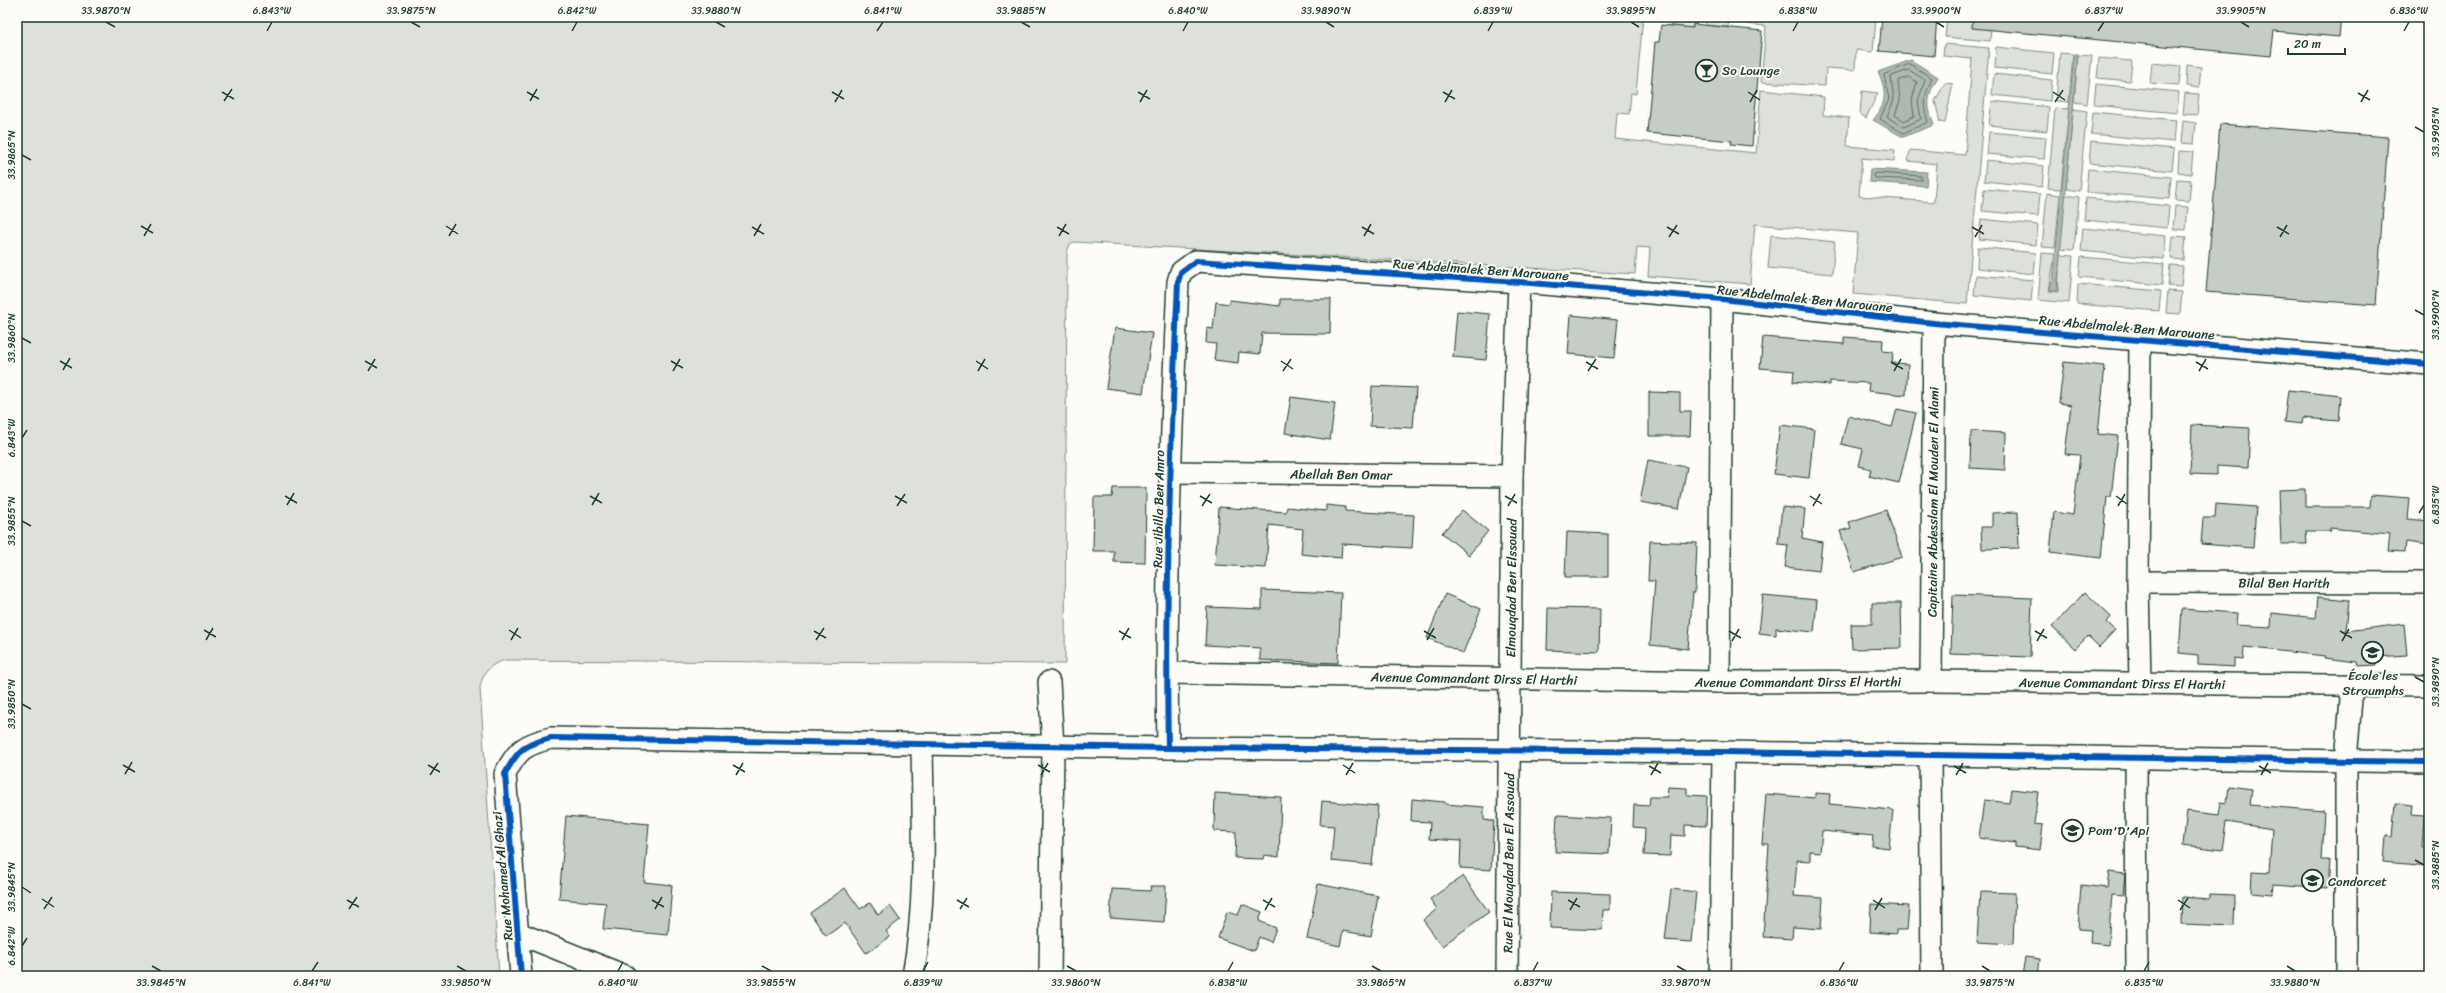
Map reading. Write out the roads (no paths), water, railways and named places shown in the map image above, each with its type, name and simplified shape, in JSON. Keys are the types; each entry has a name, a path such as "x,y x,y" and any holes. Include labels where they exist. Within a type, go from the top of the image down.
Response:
{"street":[{"name":"Rue Abdelmalek Ben Marouane","path":"1181,272 1196,261 1519,282 1722,299 1934,323 2429,364"},
{"name":"Rue Jibilla Ben Amro","path":"1168,748 1167,674 1170,472 1178,282 1181,272"},
{"name":"Elmouqdad Ben Elssouad","path":"1508,750 1512,476 1519,282"},
{"path":"1718,682 1722,299"},
{"name":"Capitaine Abdesslam El Mouden El Alami","path":"1931,681 1934,323"},
{"path":"2140,339 2138,582 2140,683"},
{"name":"Abellah Ben Omar","path":"1170,472 1512,476"},
{"name":"Bilal Ben Harith","path":"2138,582 2429,583"},
{"name":"Avenue Commandant Dirss El Harthi","path":"1167,674 1509,677 1718,682 1931,681 2429,686"},
{"path":"1049,682 1053,746 1050,976"},
{"path":"2346,976 2346,762 2352,686"},
{"name":"Rue Mohamed Al Ghazi","path":"521,976 504,774 514,757 529,744 551,738 922,744"},
{"path":"913,976 920,940 924,890 922,744 1168,748 1723,752 2429,762"},
{"name":"Rue El Mouqdad Ben El Assouad","path":"1507,976 1508,750"},
{"path":"1720,976 1723,752"},
{"path":"1930,755 1932,976"},
{"path":"2136,758 2137,976"},
{"path":"518,933 625,976"}],"water":[{"path":"2074,54 2078,54 2057,291 2050,290 2051,282 2053,282"},
{"path":"1911,60 1938,77 1932,89 1929,100 1930,112 1934,125 1903,137 1873,120 1881,108 1884,97 1883,85 1878,72"},
{"path":"1870,169 1927,172 1926,186 1869,182"}],"place":[{"name":"So Lounge","path":"1706,70"},
{"name":"École les Stroumphs","path":"2373,653"},
{"name":"Pom'D'Api","path":"2073,830"},
{"name":"Condorcet","path":"2312,881"}]}
